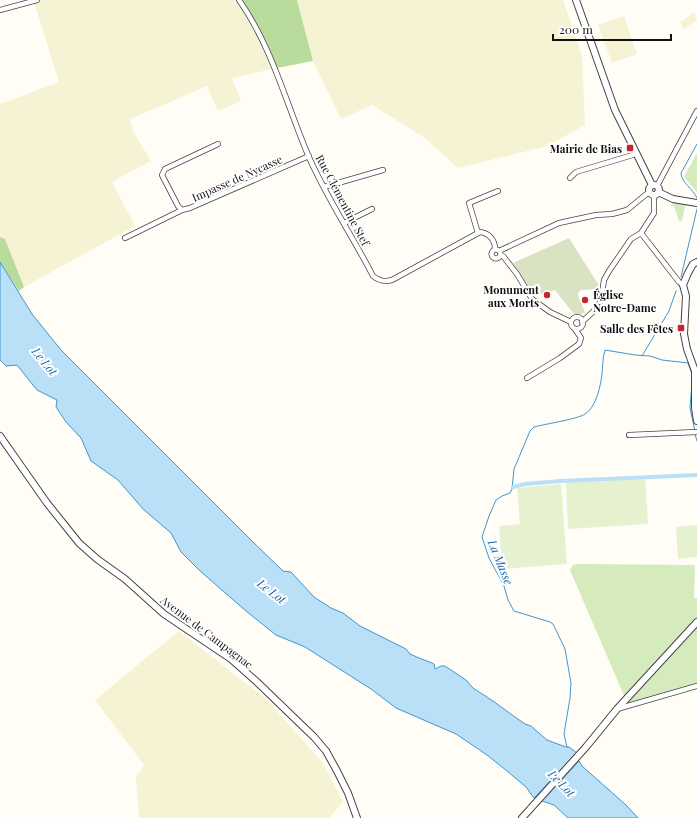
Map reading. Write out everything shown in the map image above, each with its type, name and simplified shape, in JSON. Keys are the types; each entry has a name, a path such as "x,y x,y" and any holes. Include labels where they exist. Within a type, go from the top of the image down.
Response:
{"street":[{"path":"0,10 37,0"},
{"name":"Rue Clémentine Stef","path":"238,0 248,14 266,49 309,156 324,187 373,276 378,280 386,282 392,280 478,233"},
{"path":"575,329 582,327 582,322 597,308 601,300 604,280 609,271 631,239 641,233 654,213 654,190 615,110 576,0"},
{"path":"498,252 559,223 627,210 654,190 697,111"},
{"name":"Impasse de Nycasse","path":"218,144 164,169 162,175 178,206 182,210 190,208 309,156"},
{"path":"570,178 576,172 636,154"},
{"path":"324,187 383,170"},
{"path":"654,190 673,199 697,203"},
{"path":"498,191 469,202 478,233 483,232 490,237 498,252 503,256 532,299 550,312 571,322 570,324 581,338 579,344 560,358 527,378"},
{"path":"344,223 372,209"},
{"path":"125,238 182,210"},
{"path":"641,233 660,259 683,285 686,296 684,334 686,349 695,371 695,408 697,421"},
{"path":"683,285 693,264 697,262"},
{"path":"571,322 576,317 580,318 582,322"},
{"path":"629,435 695,432"},
{"name":"Avenue de Campagnac","path":"0,436 47,503 79,543 97,559 125,579 164,614 231,659 268,692 314,737 326,751 337,771 348,793 357,818"},
{"path":"522,818 586,747 617,709 697,622"},
{"path":"617,709 697,686"}],"shaded area":[{"path":"44,0 243,0 272,69 232,78 241,101 218,111 207,86 130,119 133,131 151,161 112,182 135,226 24,287 5,240 0,237 0,104 59,82 34,2"},
{"path":"297,0 563,0 582,56 585,125 547,146 458,168 425,138 372,105 341,119 313,61"},
{"path":"694,12 697,20 684,29 680,22"},
{"path":"624,16 637,54 612,63 598,25"},
{"path":"179,631 266,699 323,763 343,802 329,818 139,818 136,777 144,765 95,700"}],"green space":[{"path":"243,0 297,0 313,61 272,69"},
{"path":"697,153 697,192 684,177"},
{"path":"675,201 688,205 685,206 682,221 679,221 674,206 671,206"},
{"path":"0,237 5,239 24,287 19,291 0,262"},
{"path":"569,238 598,284 598,289 581,290 578,293 585,312 578,316 573,313 555,290 540,294 531,292 513,263"},
{"path":"645,477 648,524 568,529 566,482"},
{"path":"561,484 567,564 502,569 499,526 520,524 517,488"},
{"path":"697,525 697,557 678,559 676,527"},
{"path":"573,565 695,565 694,598 697,598 697,622 626,700 570,570"},
{"path":"697,625 697,683 627,704 649,678"}],"water":[{"name":"Le Lot","path":"0,262 32,314 61,350 283,571 291,572 314,597 331,608 343,613 360,626 406,649 410,654 434,664 435,669 445,666 466,680 473,688 525,724 531,726 547,740 569,747 577,753 534,798 526,787 507,771 487,755 456,734 396,708 371,689 305,647 276,635 246,611 199,570 181,552 171,533 143,509 118,480 91,461 81,438 66,422 56,407 57,400 37,390 17,365 6,366 0,360"},
{"name":"Le Lot","path":"579,761 582,766 626,805 638,818 568,818 554,805 542,801"}],"waterway":[{"path":"697,144 681,173 683,179 697,198"},
{"path":"681,277 697,209"},
{"path":"642,356 669,311 676,291"},
{"name":"La Masse","path":"567,747 564,734 571,683 565,649 553,624 514,611 508,600 504,586 489,558 482,537 489,516 496,500 510,493 512,489 514,469 530,431 534,427 581,416 591,408 596,399 602,377 603,357 605,350 688,363 692,374"},
{"name":"La Masse","path":"692,383 690,408 695,431"},
{"name":"La Masse","path":"695,434 697,441"},
{"path":"513,487 525,484 560,481 697,475"}],"place":[{"name":"Mairie de Bias","path":"630,148"},
{"name":"Monument aux Morts","path":"547,295"},
{"name":"Église Notre-Dame","path":"585,300"},
{"name":"Salle des Fêtes","path":"681,328"}]}
